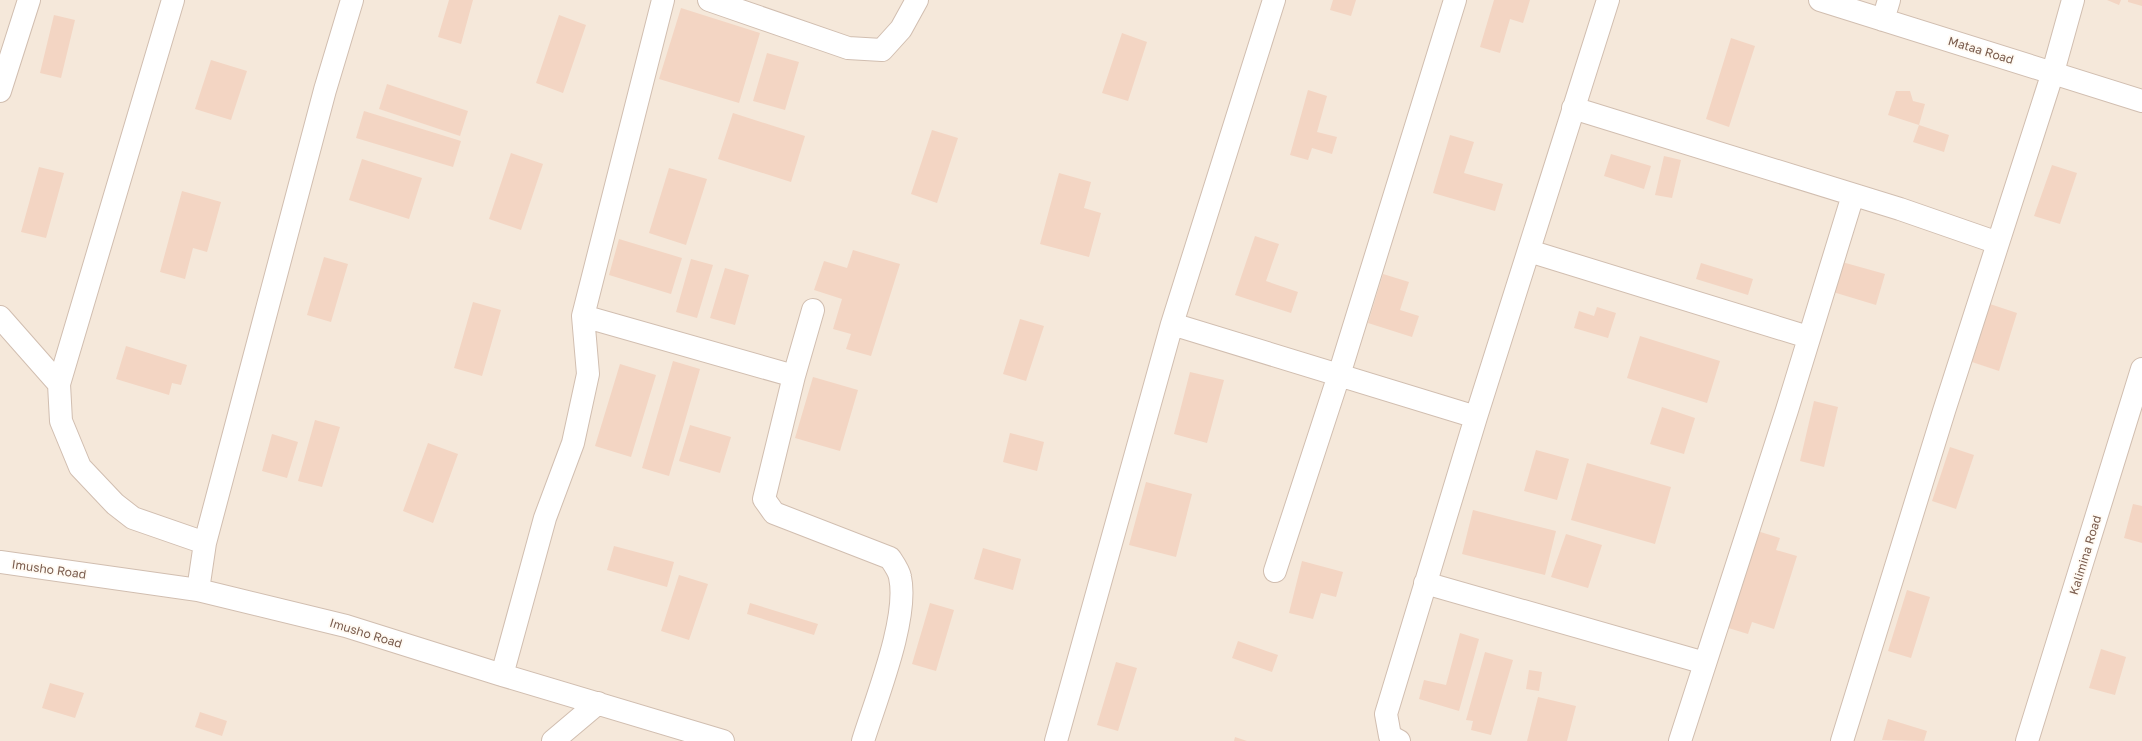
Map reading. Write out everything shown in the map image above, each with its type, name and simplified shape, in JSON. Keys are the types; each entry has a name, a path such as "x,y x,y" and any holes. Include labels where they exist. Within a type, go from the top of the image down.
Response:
{"street":[{"path":"0,92 29,0"},
{"path":"172,0 59,384 61,421 80,467 115,504 133,518 205,543"},
{"path":"198,590 205,543 324,90 352,0"},
{"path":"502,675 545,518 573,442 588,374 584,316 663,0"},
{"path":"709,0 848,48 882,50 901,29 917,0"},
{"path":"1056,741 1172,324 1274,0"},
{"path":"1275,571 1339,375 1455,0"},
{"path":"1399,741 1390,736 1386,714 1476,417 1608,0"},
{"name":"Mataa Road","path":"1820,0 1886,10 2053,72 2142,101"},
{"path":"1842,741 2053,72 2073,0"},
{"path":"1574,108 1900,209 1998,243"},
{"path":"1680,741 1787,410 1808,336 1853,195"},
{"path":"1529,251 1808,336"},
{"path":"813,310 794,376 764,499 774,513 890,558 900,576 902,596 898,627 863,741"},
{"path":"584,316 794,376"},
{"path":"0,318 59,384"},
{"path":"1172,324 1476,417"},
{"name":"Kalimina Road","path":"2027,741 2139,396 2142,369"},
{"name":"Imusho Road","path":"0,562 198,590 346,626 502,675 723,741"},
{"path":"1425,583 1705,663"},
{"path":"553,741 598,703"}],"shaded area":[{"path":"0,0 2142,0 2142,741 0,741"}],"building":[{"path":"449,0 473,0 461,44 438,37"},
{"path":"1333,0 1356,0 1351,16 1330,10"},
{"path":"1494,0 1530,0 1523,23 1510,19 1500,53 1480,47"},
{"path":"2107,0 2121,0 2119,5"},
{"path":"2128,0 2142,0 2142,6 2128,2"},
{"path":"681,8 760,33 739,103 659,79"},
{"path":"54,15 75,20 61,78 40,73"},
{"path":"559,15 586,25 563,93 536,83"},
{"path":"1122,33 1147,42 1128,101 1102,93"},
{"path":"1731,38 1755,46 1729,127 1706,119"},
{"path":"767,53 799,62 785,110 753,101"},
{"path":"211,60 247,71 231,120 195,109"},
{"path":"387,84 468,111 460,136 379,109"},
{"path":"1308,90 1327,96 1317,132 1337,137 1332,154 1312,148 1308,160 1290,155"},
{"path":"1896,91 1910,91 1913,101 1925,104 1919,125 1888,115"},
{"path":"364,111 461,141 453,167 356,138"},
{"path":"733,113 805,136 791,182 718,159"},
{"path":"1919,125 1949,135 1944,152 1913,142"},
{"path":"932,130 958,138 937,203 911,194"},
{"path":"1450,135 1474,142 1464,173 1503,184 1495,211 1433,193"},
{"path":"511,153 543,164 521,230 489,219"},
{"path":"1611,154 1651,166 1644,189 1604,176"},
{"path":"1664,156 1681,160 1672,198 1655,195"},
{"path":"362,159 422,178 409,219 349,200"},
{"path":"2052,165 2077,173 2060,224 2034,216"},
{"path":"39,167 64,173 46,238 21,232"},
{"path":"669,168 707,179 686,245 649,233"},
{"path":"1059,173 1091,182 1084,208 1101,213 1089,257 1040,244"},
{"path":"182,191 221,202 207,252 193,248 185,279 160,272"},
{"path":"1255,236 1279,244 1266,281 1298,292 1291,313 1235,295"},
{"path":"619,239 682,258 671,294 609,275"},
{"path":"853,250 900,264 871,356 846,349 851,334 833,329 842,299 814,290 824,261 847,268"},
{"path":"324,257 348,264 331,322 307,315"},
{"path":"691,259 713,265 697,318 676,312"},
{"path":"1842,262 1885,274 1876,305 1833,292"},
{"path":"1701,263 1753,279 1748,295 1696,279"},
{"path":"725,268 749,275 735,325 710,318"},
{"path":"1383,274 1409,282 1400,310 1419,316 1412,337 1368,323"},
{"path":"473,302 501,310 482,376 454,368"},
{"path":"1990,304 2017,313 1999,371 1972,362"},
{"path":"1597,307 1616,313 1608,338 1574,328 1579,311 1594,316"},
{"path":"1020,319 1044,326 1026,381 1003,374"},
{"path":"1640,336 1720,361 1707,403 1627,378"},
{"path":"126,346 187,365 181,385 172,383 169,395 116,379"},
{"path":"673,361 700,369 669,476 642,468"},
{"path":"620,364 656,375 631,457 595,446"},
{"path":"1190,372 1224,380 1207,443 1174,434"},
{"path":"813,377 858,390 840,451 795,438"},
{"path":"1814,401 1838,407 1824,467 1800,461"},
{"path":"1662,407 1695,418 1684,454 1650,444"},
{"path":"315,420 340,427 322,487 298,481"},
{"path":"690,425 731,437 720,473 679,461"},
{"path":"1010,433 1044,442 1037,471 1003,462"},
{"path":"272,434 298,442 287,478 262,471"},
{"path":"428,443 458,454 433,523 403,511"},
{"path":"1950,447 1974,455 1956,509 1932,501"},
{"path":"1536,450 1569,459 1557,500 1524,491"},
{"path":"1587,463 1671,487 1655,544 1571,520"},
{"path":"1146,482 1192,494 1176,557 1129,545"},
{"path":"2133,504 2142,506 2142,543 2124,538"},
{"path":"1473,510 1556,531 1545,575 1462,554"},
{"path":"1754,530 1780,538 1776,550 1797,556 1774,629 1752,622 1748,634 1725,627"},
{"path":"1566,534 1602,545 1588,588 1551,577"},
{"path":"614,546 674,562 667,587 607,570"},
{"path":"983,548 1021,559 1013,590 974,579"},
{"path":"1302,561 1343,572 1336,597 1321,593 1313,619 1289,613"},
{"path":"679,575 708,584 689,640 661,631"},
{"path":"1907,590 1930,597 1911,658 1888,651"},
{"path":"750,603 818,624 814,635 747,614"},
{"path":"930,603 954,610 936,671 912,664"},
{"path":"1460,633 1479,639 1459,711 1419,699 1424,680 1446,685"},
{"path":"1238,641 1278,655 1272,672 1232,658"},
{"path":"2101,649 2126,657 2115,695 2089,688"},
{"path":"1485,652 1513,660 1491,735 1471,730 1473,721 1466,720"},
{"path":"1116,662 1137,668 1118,731 1097,725"},
{"path":"1529,670 1542,672 1539,691 1526,689"},
{"path":"50,683 84,693 75,718 42,708"},
{"path":"1538,697 1576,706 1567,741 1527,741"},
{"path":"200,712 227,721 222,736 195,727"},
{"path":"1888,719 1927,731 1924,741 1882,740"},
{"path":"1235,737 1247,741 1234,741"}]}
